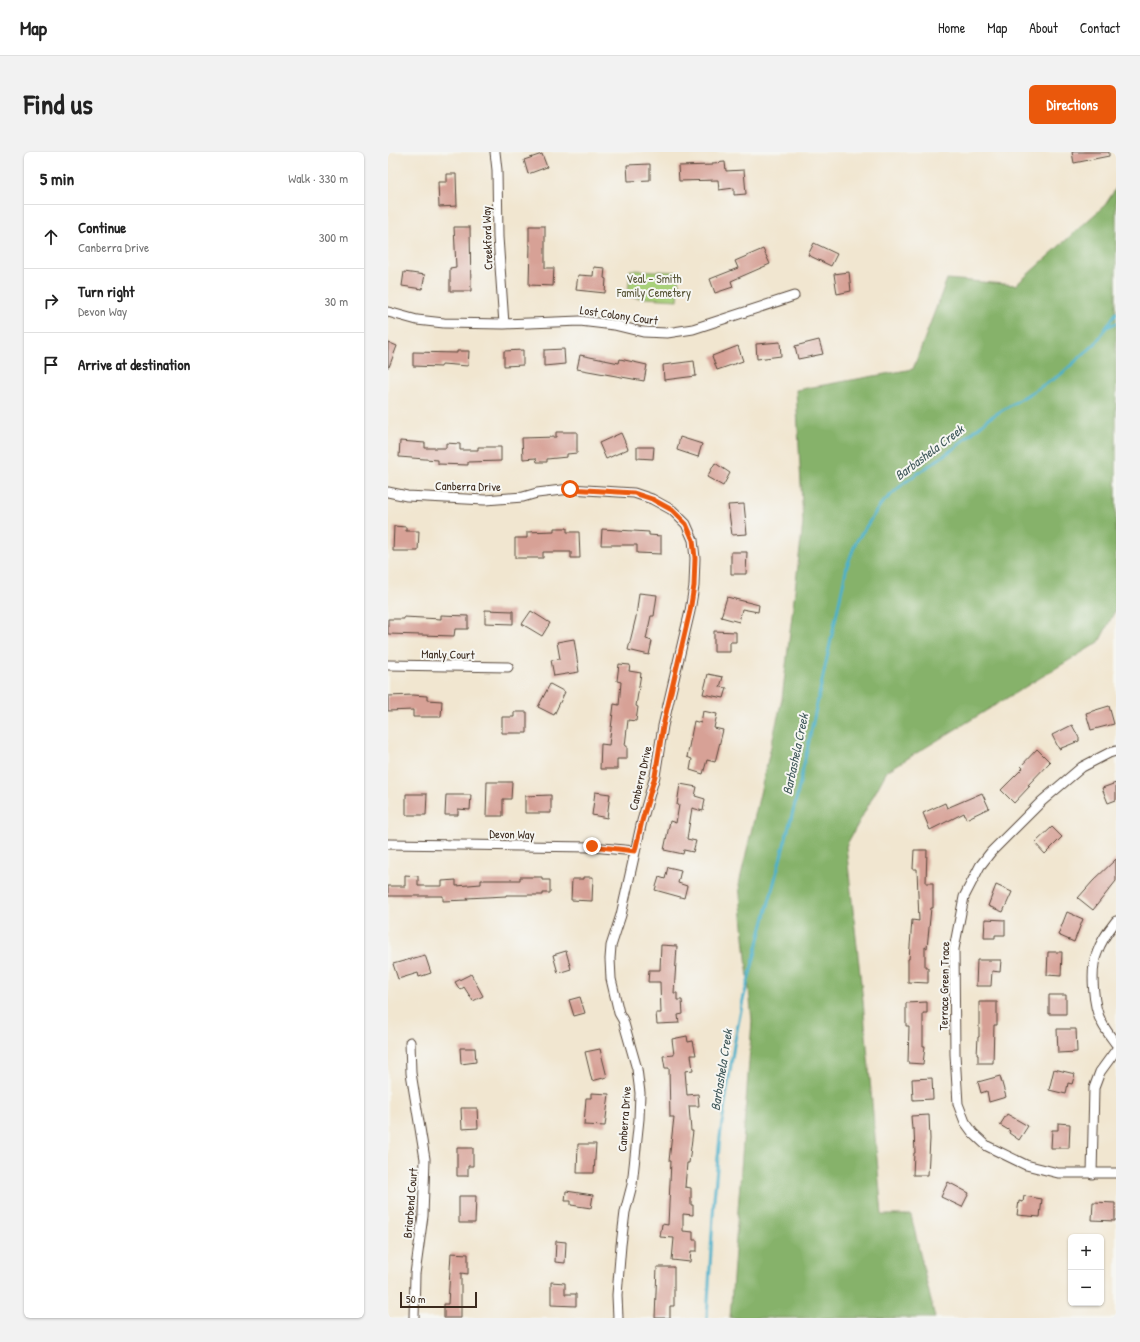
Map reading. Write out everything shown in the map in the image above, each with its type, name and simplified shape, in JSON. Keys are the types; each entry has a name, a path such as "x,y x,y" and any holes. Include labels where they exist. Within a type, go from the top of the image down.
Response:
{"street":[{"name":"Creekford Way","path":"495,152 497,170 498,237 504,324"},
{"name":"Lost Colony Court","path":"388,312 424,321 444,323 504,324 580,321 614,325 643,332 667,333 693,329 794,296"},
{"name":"Canberra Drive","path":"388,492 407,496 485,500 523,497 565,489 634,493 652,499 672,510 686,524 693,540 695,558 694,586 663,726 655,776 642,821 621,915 611,946 611,979 619,1013 623,1020 637,1069 640,1094 632,1185 625,1212 621,1245 618,1318"},
{"name":"Manly Court","path":"388,665 508,667"},
{"name":"Terrace Green Trace","path":"1116,751 1082,767 1042,801 991,852 980,866 964,897 954,949 955,1054 958,1104 965,1122 973,1133 987,1146 1026,1166 1058,1173 1116,1173"},
{"name":"Devon Way","path":"388,844 592,846 635,851"},
{"path":"1116,921 1107,932 1096,955 1093,977 1094,998 1101,1023 1116,1044"},
{"name":"Briarbend Court","path":"410,1042 411,1073 425,1160 425,1192 415,1274 414,1318"},
{"path":"1092,1174 1094,1088 1100,1072 1116,1050"}],"green space":[{"path":"1116,188 1116,609 1099,642 887,771 846,846 863,1001 882,1215 911,1215 935,1318 730,1318 752,1021 739,884 782,699 803,523 796,390 913,369 947,279 1016,285 1105,205"},
{"name":"Veal - Smith Family Cemetery","path":"630,270 680,272 678,300 628,297"}],"building":[{"path":"1072,152 1109,152 1109,156 1074,163"},
{"path":"542,154 547,167 528,174 524,160"},
{"path":"725,162 726,171 744,170 746,194 734,195 734,188 719,190 718,180 679,181 678,166 713,165 713,163"},
{"path":"650,164 650,180 628,181 627,165"},
{"path":"447,174 456,174 457,206 439,207 438,182 447,182"},
{"path":"529,226 545,226 545,268 554,268 553,286 529,285"},
{"path":"454,227 470,227 471,291 450,291 450,268 456,267"},
{"path":"814,243 837,254 831,266 808,255"},
{"path":"763,249 770,264 731,281 733,287 715,293 710,279 738,268 735,261"},
{"path":"594,267 605,268 605,293 576,290 578,275 593,276"},
{"path":"404,272 425,275 422,289 402,286"},
{"path":"849,272 851,291 837,294 834,274"},
{"path":"819,340 823,354 798,359 795,346"},
{"path":"388,342 397,346 389,367 388,367"},
{"path":"780,342 781,356 757,359 756,344"},
{"path":"738,346 743,361 717,370 712,356"},
{"path":"564,349 565,364 544,366 544,350"},
{"path":"523,350 523,365 504,366 504,351"},
{"path":"457,351 469,351 468,366 442,364 441,367 413,366 413,352 457,353"},
{"path":"580,355 619,363 620,359 647,365 644,381 577,369"},
{"path":"694,361 696,376 664,380 663,365"},
{"path":"556,432 577,432 577,453 567,454 567,457 547,459 547,462 537,462 536,458 523,459 522,438 556,437"},
{"path":"621,433 628,449 606,459 599,443"},
{"path":"680,437 702,444 698,457 677,450"},
{"path":"400,441 425,443 425,448 446,448 446,443 460,444 460,450 478,450 478,447 501,447 501,461 468,462 468,465 438,464 438,460 399,457"},
{"path":"637,447 654,447 653,459 637,458"},
{"path":"715,463 730,473 723,486 707,477"},
{"path":"744,504 747,534 732,535 728,505"},
{"path":"394,526 406,527 406,531 419,531 418,551 393,551"},
{"path":"554,528 567,528 567,532 579,532 580,558 571,558 571,552 543,552 543,558 515,558 515,538 527,538 527,532 554,531"},
{"path":"602,529 649,532 649,535 661,536 661,554 637,553 637,545 601,545"},
{"path":"731,552 747,552 746,574 731,574"},
{"path":"639,593 657,595 654,616 651,616 646,639 652,641 649,655 628,650 636,617"},
{"path":"727,597 759,605 758,612 742,609 739,622 721,617"},
{"path":"485,610 513,611 513,624 485,623"},
{"path":"531,611 550,623 542,636 522,624"},
{"path":"441,615 468,616 468,629 455,629 454,636 388,634 388,619 404,619 404,617 441,619"},
{"path":"714,631 736,632 736,642 730,642 730,652 714,652"},
{"path":"574,639 579,672 554,676 551,660 560,659 557,642"},
{"path":"619,664 630,665 629,671 641,673 636,706 638,707 636,721 628,720 625,746 627,746 627,759 617,759 617,769 600,769 601,744 609,745 614,704 619,705 621,682 617,681"},
{"path":"708,674 723,677 720,687 727,688 724,698 703,694"},
{"path":"550,684 565,692 554,715 538,707"},
{"path":"388,696 427,696 427,700 442,701 441,717 413,717 413,710 388,711"},
{"path":"1109,706 1114,724 1091,730 1086,713"},
{"path":"703,711 717,714 714,728 723,730 715,762 707,760 703,774 690,770 692,759 687,757 694,721 701,723"},
{"path":"514,712 527,712 527,733 502,733 502,717 514,717"},
{"path":"1072,725 1079,738 1079,741 1059,749 1052,735"},
{"path":"1037,749 1050,762 1028,785 1030,786 1014,803 1001,790 1023,768 1021,766"},
{"path":"487,782 512,782 511,799 503,799 503,816 486,816"},
{"path":"1116,783 1116,800 1108,803 1102,788"},
{"path":"680,784 697,787 695,796 705,799 703,811 692,808 687,839 696,841 693,852 684,850 683,854 664,850 670,821 676,823"},
{"path":"595,792 610,794 607,818 592,815"},
{"path":"982,793 989,808 966,819 964,813 930,830 923,813 945,803 947,808"},
{"path":"406,794 427,794 426,815 406,815"},
{"path":"446,795 471,795 470,810 458,809 458,815 445,815"},
{"path":"551,795 551,813 525,813 525,796"},
{"path":"1052,827 1062,837 1045,854 1035,843"},
{"path":"914,850 927,850 926,883 933,883 933,908 931,908 927,948 925,947 925,967 928,967 928,983 908,982 908,959 912,920 919,921 917,869 913,869"},
{"path":"1116,859 1116,881 1093,910 1078,898"},
{"path":"668,867 681,870 678,883 687,886 684,898 655,890 659,877 665,879"},
{"path":"405,875 418,876 418,886 442,886 442,881 456,880 456,886 481,884 481,880 520,880 520,877 542,877 542,880 550,880 550,893 543,893 543,895 506,895 467,898 468,900 443,901 443,896 388,896 388,886 405,886"},
{"path":"583,877 593,877 592,901 571,900 572,879 583,879"},
{"path":"996,885 1012,892 1003,912 988,906"},
{"path":"1067,912 1083,919 1074,942 1058,935"},
{"path":"985,919 1005,920 1005,935 995,935 995,938 984,938"},
{"path":"661,945 677,946 674,993 677,993 677,1000 682,1000 683,1014 678,1015 679,1023 657,1024 656,1013 661,1013 660,982 648,982 649,970 660,970"},
{"path":"566,951 571,969 558,973 553,955"},
{"path":"1048,952 1062,952 1061,976 1047,975"},
{"path":"425,955 431,973 419,977 418,973 398,979 393,964"},
{"path":"977,960 1001,960 1000,972 992,971 991,986 976,986"},
{"path":"471,974 483,996 473,1001 464,987 460,990 455,982"},
{"path":"1049,995 1066,995 1066,1014 1049,1014"},
{"path":"580,997 585,1013 574,1016 569,1000"},
{"path":"927,1002 927,1013 923,1013 923,1046 925,1046 923,1064 908,1063 909,1026 906,1026 906,1003"},
{"path":"979,1002 997,1002 997,1025 994,1025 993,1063 978,1063"},
{"path":"1057,1029 1076,1029 1077,1052 1058,1053"},
{"path":"687,1036 688,1042 693,1041 696,1055 691,1055 693,1070 685,1071 687,1095 698,1094 699,1106 689,1106 691,1131 693,1131 689,1163 687,1163 685,1187 691,1188 691,1205 693,1205 693,1215 683,1214 683,1231 693,1232 693,1240 697,1240 697,1251 691,1251 690,1262 672,1260 674,1238 660,1237 662,1224 668,1225 671,1161 669,1161 674,1117 670,1117 669,1068 665,1068 663,1056 674,1055 672,1039"},
{"path":"460,1048 475,1048 476,1062 461,1064"},
{"path":"600,1049 607,1077 592,1081 585,1052"},
{"path":"1054,1069 1075,1074 1072,1084 1068,1083 1066,1094 1049,1090"},
{"path":"1000,1076 1006,1097 989,1102 987,1091 981,1093 978,1082"},
{"path":"932,1078 933,1099 913,1100 912,1079"},
{"path":"591,1093 609,1094 605,1126 584,1125 586,1098 591,1098"},
{"path":"461,1108 477,1108 478,1128 462,1129"},
{"path":"1007,1114 1028,1126 1019,1140 1009,1133 1010,1131 1000,1125"},
{"path":"929,1115 930,1139 928,1175 913,1175 915,1153 914,1129 912,1129 911,1116"},
{"path":"1058,1123 1070,1124 1069,1148 1051,1148 1052,1130 1058,1130"},
{"path":"578,1144 596,1144 594,1173 577,1173"},
{"path":"457,1148 473,1148 473,1166 468,1166 468,1176 457,1176"},
{"path":"948,1182 969,1193 962,1207 941,1197"},
{"path":"566,1191 593,1195 591,1208 571,1205 571,1201 565,1201"},
{"path":"459,1196 476,1196 475,1223 459,1223"},
{"path":"1024,1196 1042,1199 1040,1217 1017,1215 1019,1201 1023,1202"},
{"path":"1093,1202 1115,1203 1115,1221 1092,1220"},
{"path":"556,1241 566,1242 565,1263 555,1262"},
{"path":"451,1253 468,1254 468,1274 461,1273 461,1318 444,1318 444,1304 448,1304"},
{"path":"657,1267 674,1267 674,1306 670,1306 670,1318 655,1318"},
{"path":"551,1282 565,1283 565,1294 576,1294 576,1306 551,1305"}],"waterway":[{"name":"Barbashela Creek","path":"707,1318 714,1199 720,1137 734,1045 743,1000 797,796 847,566 856,542 881,504 904,483 956,447 988,419 1060,375 1095,344 1116,313"},
{"name":"Barbashela Creek","path":"1107,327 1116,323"}],"route":[{"path":"570,489 634,493 652,499 672,510 686,524 693,540 695,558 694,586 690,611 682,638 663,726 655,776 635,851 592,846"}]}
